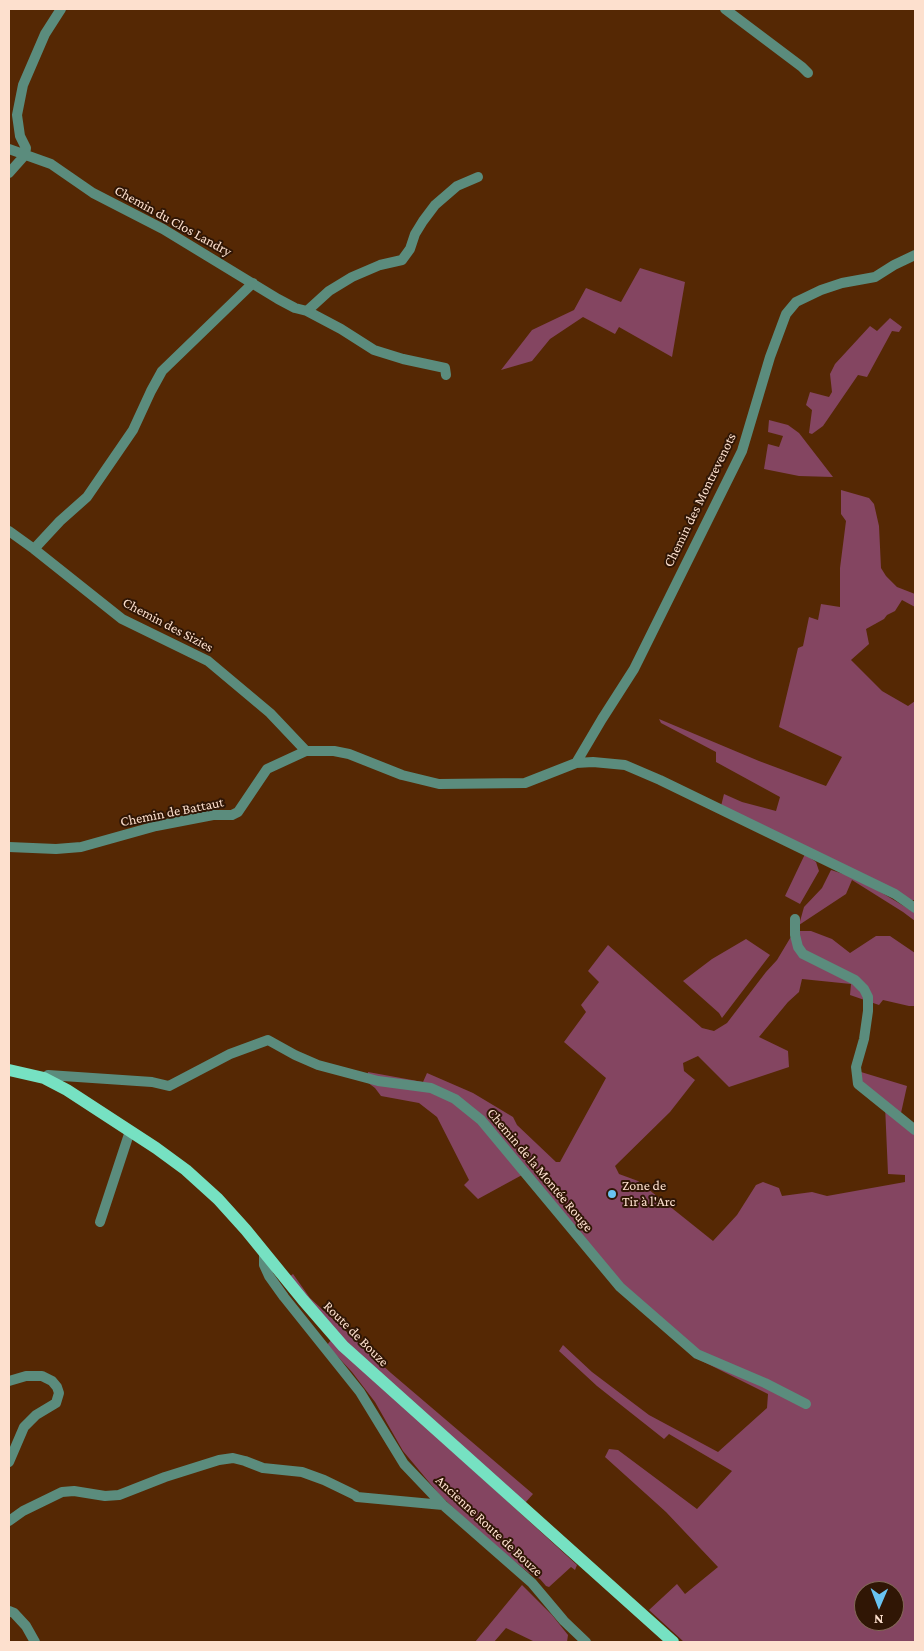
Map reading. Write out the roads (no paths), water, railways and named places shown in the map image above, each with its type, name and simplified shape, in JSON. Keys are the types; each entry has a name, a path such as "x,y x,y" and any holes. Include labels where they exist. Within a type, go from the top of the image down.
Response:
{"main road":[{"name":"Route de Bouze","path":"9,1070 44,1078 66,1090 156,1148 193,1176 218,1199 343,1346 673,1642"}],"street":[{"path":"9,173 26,156 26,148 20,136 17,115 23,85 45,34 61,9"},
{"path":"725,9 802,67 808,74"},
{"name":"Chemin du Clos Landry","path":"9,149 51,164 93,193 163,229 295,308 307,311 341,329 374,350 403,359 445,368 446,375"},
{"path":"307,311 329,291 352,277 402,260 410,249 415,234 435,205 457,186 478,176"},
{"name":"Chemin des Montrevenots","path":"576,763 634,668 742,451 770,357 786,314 796,302 821,290 842,283 875,277 915,255"},
{"path":"34,549 87,497 133,430 162,371 253,283"},
{"name":"Chemin des Sizies","path":"9,531 122,619 208,661 270,713 306,751"},
{"name":"Chemin de Battaut","path":"9,847 56,849 81,847 156,826 212,815 232,815 238,812 267,769 306,751 334,751 349,754 402,775 439,784 525,783 576,763"},
{"path":"576,763 625,765 895,894 915,908"},
{"path":"795,919 794,935 798,947 803,954 855,980 864,989 868,998 864,1039 856,1068 858,1084 915,1130"},
{"name":"Chemin de la Montée Rouge","path":"44,1078 48,1075 152,1082 169,1086 230,1054 268,1040 318,1065 378,1081 431,1088 455,1099 481,1120 620,1287 697,1354 765,1383 806,1404"},
{"path":"100,1222 130,1131"},
{"name":"Ancienne Route de Bouze","path":"264,1252 264,1265 279,1290 360,1392 404,1464 443,1505 532,1584 564,1621 586,1642"},
{"path":"9,1381 42,1376 52,1381 57,1387 59,1394 56,1403 36,1416 24,1427 9,1462"},
{"path":"9,1521 23,1511 62,1492 79,1491 111,1496 119,1495 165,1477 219,1460 233,1458 263,1468 302,1472 331,1483 356,1497 443,1505"},
{"path":"9,1611 14,1613 26,1626 35,1642"}],"place":[{"name":"Zone de Tir à l'Arc","path":"612,1194"}]}
